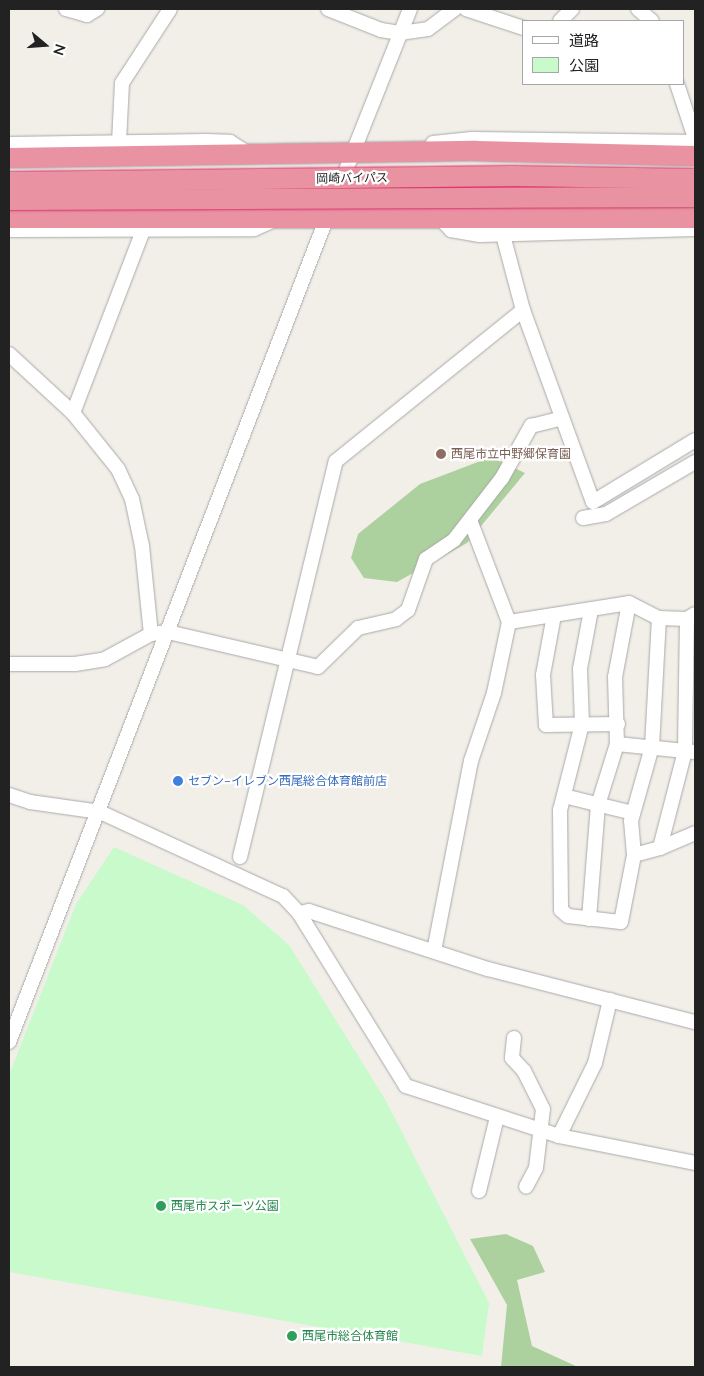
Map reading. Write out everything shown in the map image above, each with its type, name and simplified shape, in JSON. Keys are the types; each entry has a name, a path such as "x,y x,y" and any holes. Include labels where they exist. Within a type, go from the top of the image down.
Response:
{"highway":[{"path":"9,158 476,151 695,156"},
{"name":"岡崎バイパス","path":"9,182 512,176 695,179"},
{"name":"岡崎バイパス","path":"9,200 695,197"},
{"path":"9,218 275,220 438,217 462,219 695,218"}],"street":[{"path":"66,9 87,15 97,9"},
{"path":"119,142 122,83 170,9"},
{"path":"328,9 381,30 400,33 428,29 455,9"},
{"path":"9,1042 100,812 326,219 410,9"},
{"path":"466,9 522,28"},
{"path":"561,20 572,9"},
{"path":"677,85 695,138"},
{"path":"406,152 428,144 472,139 695,142"},
{"path":"9,144 230,142 240,154"},
{"path":"438,217 451,230 503,235 695,229"},
{"path":"9,230 143,231 254,229 275,220"},
{"path":"73,413 143,231"},
{"path":"503,235 523,310 593,502 695,440"},
{"path":"240,857 336,461 523,310"},
{"path":"9,354 73,413 118,469 132,498 142,546 151,634"},
{"path":"9,664 75,664 105,659 151,634 168,632 318,667 358,628 396,620 408,610 417,594 426,559 454,540 470,520 502,478 531,426 562,418"},
{"path":"583,518 606,514 695,462"},
{"path":"434,951 471,761 494,693 509,622 470,520"},
{"path":"509,622 630,603 658,618 691,617 690,751 660,848"},
{"path":"589,918 598,805 617,744 618,724 615,677 630,603"},
{"path":"591,610 580,669 582,724 564,796 559,904 568,916 621,922 634,855 633,814 652,747 658,618"},
{"path":"554,616 543,675 546,726 618,724"},
{"path":"617,744 690,751"},
{"path":"9,794 30,802 100,812 283,896 299,913 406,1086 559,1136 695,1163"},
{"path":"564,796 633,814"},
{"path":"634,855 660,848 695,833"},
{"path":"299,913 309,911 434,951 695,1022"},
{"path":"559,1136 595,1063 610,1000"},
{"path":"514,1038 512,1058 524,1071 543,1109 543,1131 536,1168 526,1187"},
{"path":"479,1191 497,1117"}],"green space":[{"path":"491,457 525,473 467,543 397,582 364,578 351,558 358,534 420,484"},
{"path":"114,847 243,905 289,945 385,1099 489,1303 482,1356 9,1272 9,1075 76,904"},
{"path":"506,1234 533,1246 545,1272 517,1280 532,1346 578,1367 501,1367 507,1305 470,1239"}],"place":[{"name":"西尾市立中野郷保育園","path":"441,454"},
{"name":"セブン−イレブン西尾総合体育館前店","path":"178,781"},
{"name":"西尾市スポーツ公園","path":"161,1206"},
{"name":"西尾市総合体育館","path":"292,1336"}]}
